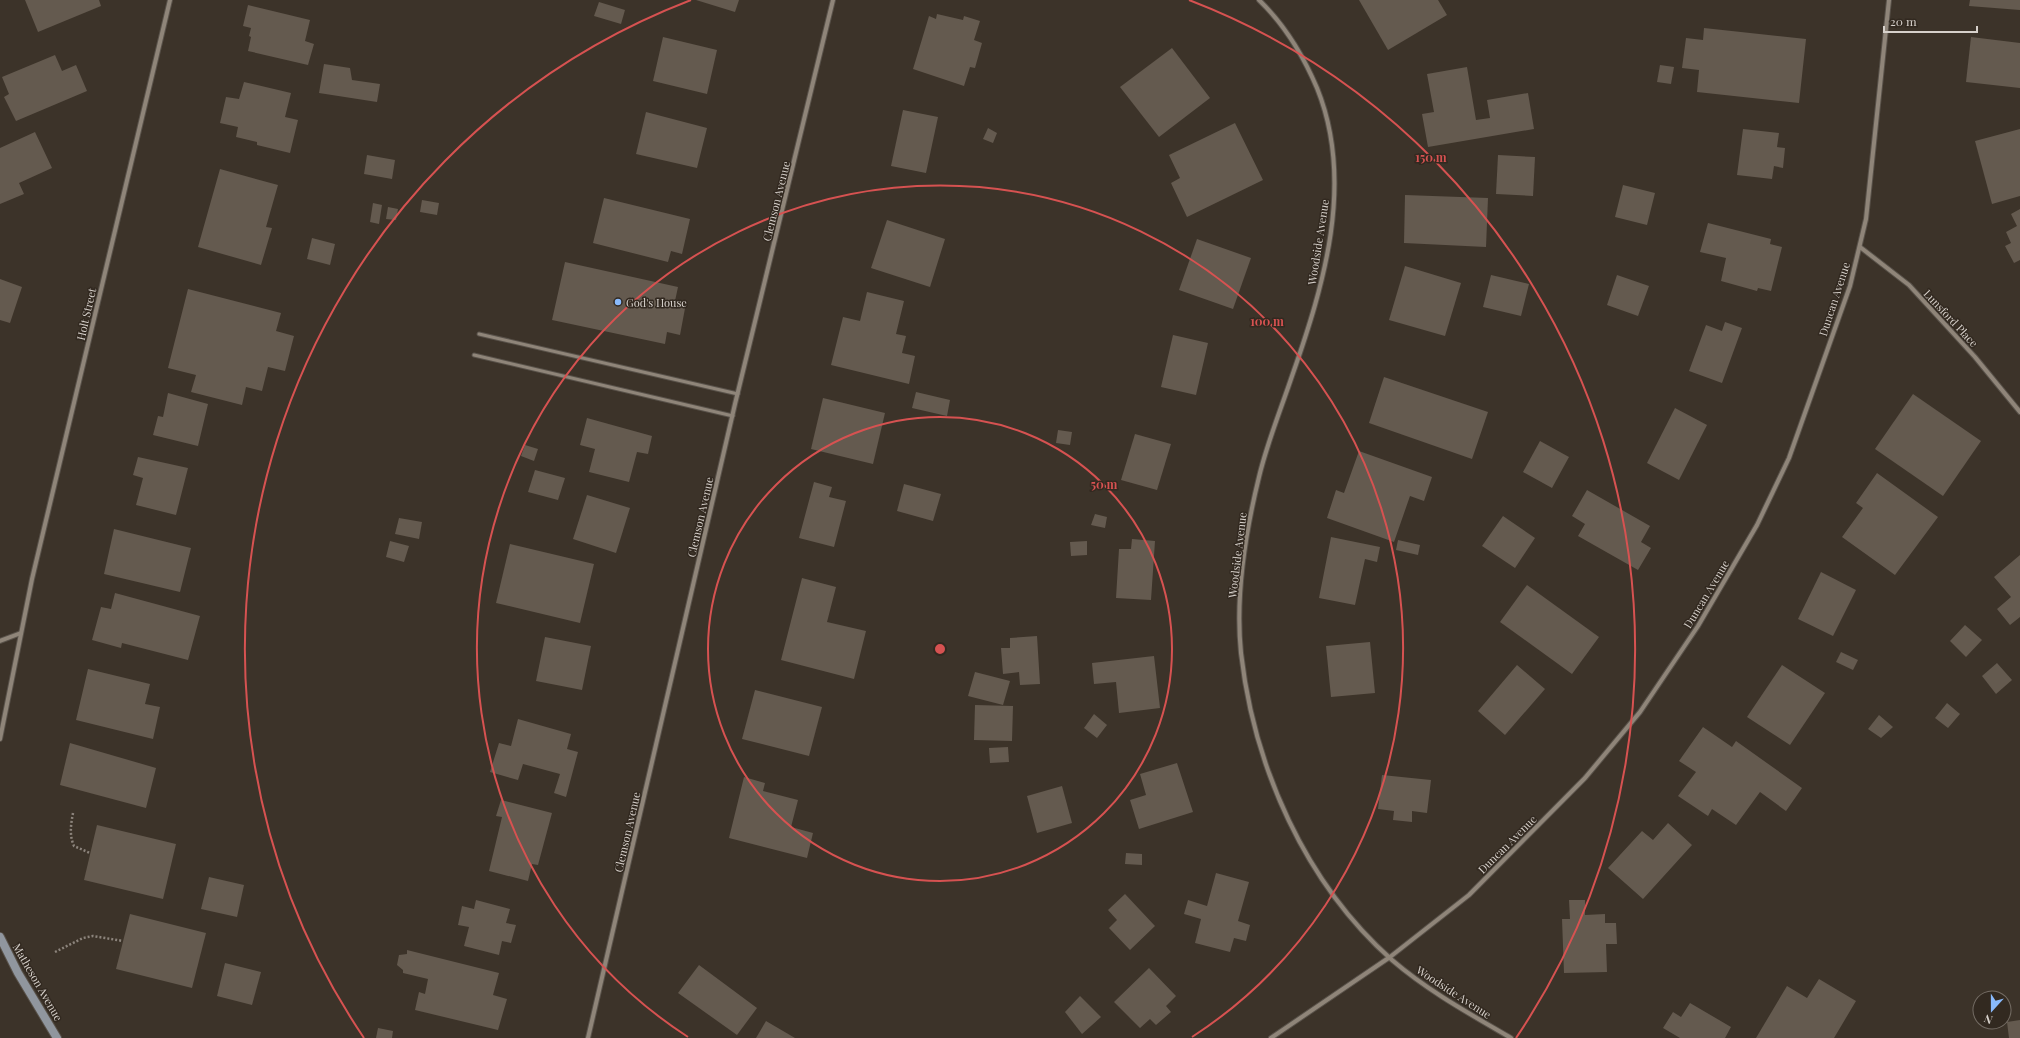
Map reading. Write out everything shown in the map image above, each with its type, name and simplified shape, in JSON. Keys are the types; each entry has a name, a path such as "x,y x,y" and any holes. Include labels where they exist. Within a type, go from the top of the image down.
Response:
{"street":[{"name":"Holt Street","path":"0,739 40,544 170,0"},
{"name":"Clemson Avenue","path":"588,1038 738,394 833,0"},
{"name":"Woodside Avenue","path":"1259,0 1268,8 1296,45 1308,66 1325,110 1330,133 1336,181 1331,230 1322,281 1263,462 1251,515 1240,589 1241,652 1251,713 1258,743 1288,818 1316,871 1344,909 1390,958 1416,980 1511,1038"},
{"name":"Duncan Avenue","path":"1271,1038 1390,958 1469,895 1585,778 1640,712 1698,626 1757,525 1789,458 1850,286 1866,219 1889,0"},
{"name":"Lunsford Place","path":"1860,247 1909,285 1975,357 2020,412"},
{"path":"0,641 21,633"},
{"name":"Matheson Avenue","path":"0,937 18,973 57,1038"}],"lane":[{"path":"478,334 738,394"},
{"path":"474,355 733,416"}],"path":[{"path":"73,813 70,829 71,840 74,846 90,853"},
{"path":"55,952 83,938 93,936 123,941"}],"building":[{"path":"25,0 99,0 101,6 38,32"},
{"path":"696,0 739,0 735,12"},
{"path":"1359,0 1438,0 1447,15 1388,50"},
{"path":"1970,0 2020,0 2020,10 1969,6"},
{"path":"599,2 625,10 621,24 594,16"},
{"path":"248,5 310,20 305,41 314,44 308,65 248,51 251,28 243,26"},
{"path":"937,14 963,20 964,16 980,21 974,40 982,43 975,68 970,67 964,86 913,69 929,16 936,19"},
{"path":"1704,28 1806,39 1799,103 1697,92 1699,70 1682,68 1686,38 1703,40"},
{"path":"663,37 717,50 707,94 653,81"},
{"path":"1971,37 2020,43 2020,88 1966,82"},
{"path":"1172,48 1210,98 1159,137 1120,87"},
{"path":"55,55 62,71 76,65 87,91 16,121 4,97 9,94 2,77"},
{"path":"324,64 350,68 352,80 380,84 377,102 319,93"},
{"path":"1660,65 1674,67 1671,84 1657,82"},
{"path":"1467,67 1476,120 1490,118 1487,100 1528,93 1534,129 1428,147 1422,114 1434,112 1427,74"},
{"path":"244,82 291,93 285,117 298,120 290,153 257,145 257,142 236,137 238,127 220,123 226,97 239,99"},
{"path":"903,110 938,117 926,173 891,166"},
{"path":"646,112 707,128 697,168 636,154"},
{"path":"1235,123 1263,180 1187,217 1171,183 1180,178 1169,155"},
{"path":"988,128 997,133 993,143 983,139"},
{"path":"1743,129 1779,133 1777,147 1785,148 1783,168 1774,166 1772,179 1737,175"},
{"path":"2020,129 2020,196 1992,204 1975,141"},
{"path":"35,132 52,168 19,183 24,194 0,204 0,148"},
{"path":"367,155 395,160 392,179 364,174"},
{"path":"1498,155 1535,157 1533,196 1496,194"},
{"path":"220,169 278,185 266,227 272,228 261,265 198,247"},
{"path":"1623,185 1655,193 1647,225 1615,217"},
{"path":"1405,195 1488,198 1486,247 1404,243"},
{"path":"604,198 690,219 682,254 671,251 668,262 593,243"},
{"path":"422,200 439,203 437,215 420,212"},
{"path":"373,203 382,205 379,224 370,222"},
{"path":"388,207 398,209 396,220 386,219"},
{"path":"2020,209 2020,260 2014,263 2005,246 2011,243 2006,232 2017,226 2011,214"},
{"path":"887,220 945,239 930,287 871,268"},
{"path":"1708,223 1771,239 1770,244 1782,247 1771,291 1758,288 1757,291 1721,281 1726,258 1700,252"},
{"path":"312,238 335,244 330,265 307,259"},
{"path":"1197,239 1251,258 1233,309 1179,290"},
{"name":"God's House","path":"565,262 678,287 675,301 686,303 680,335 667,332 665,344 552,320"},
{"path":"1405,266 1461,283 1445,336 1389,320"},
{"path":"1491,275 1529,284 1521,316 1483,307"},
{"path":"1617,275 1649,286 1638,316 1607,305"},
{"path":"0,279 22,287 10,323 0,320"},
{"path":"188,289 281,313 276,331 294,336 285,371 268,367 262,391 246,387 242,405 191,392 196,375 168,368"},
{"path":"867,292 904,301 896,334 906,336 902,353 915,356 909,384 831,365 843,317 860,321"},
{"path":"1725,322 1742,328 1722,383 1689,371 1706,325 1722,331"},
{"path":"1173,335 1208,343 1196,395 1161,387"},
{"path":"1384,377 1488,412 1472,459 1369,423"},
{"path":"916,392 950,400 947,416 912,408"},
{"path":"168,393 208,404 198,446 153,435 158,416 163,417"},
{"path":"1913,394 1981,441 1943,496 1875,449"},
{"path":"823,398 885,413 873,464 811,449"},
{"path":"1675,408 1707,425 1679,480 1647,463"},
{"path":"587,418 652,436 648,454 637,452 629,482 589,472 595,449 580,445"},
{"path":"1058,430 1072,432 1070,445 1056,443"},
{"path":"1135,434 1171,444 1157,490 1121,480"},
{"path":"1540,441 1569,457 1552,488 1523,472"},
{"path":"525,445 538,449 534,461 521,456"},
{"path":"1359,451 1432,477 1424,501 1410,496 1394,542 1327,518 1336,490 1344,493"},
{"path":"138,457 188,468 176,515 136,505 143,478 133,475"},
{"path":"535,470 565,478 558,500 528,492"},
{"path":"1877,473 1938,517 1895,575 1842,537 1863,508 1856,503"},
{"path":"814,482 832,487 829,497 846,501 834,547 799,538"},
{"path":"904,484 941,494 933,521 897,511"},
{"path":"1587,490 1650,526 1641,542 1651,548 1638,570 1578,536 1585,524 1572,516"},
{"path":"587,495 630,508 616,553 573,539"},
{"path":"1095,514 1107,517 1105,528 1091,525"},
{"path":"1503,516 1535,538 1515,568 1482,546"},
{"path":"399,518 422,522 419,539 395,534"},
{"path":"114,529 191,548 180,592 104,574"},
{"path":"1331,537 1380,547 1377,562 1365,559 1355,605 1319,598"},
{"path":"1132,539 1155,541 1151,600 1116,598 1119,549 1131,549"},
{"path":"1398,540 1420,545 1418,555 1396,550"},
{"path":"390,541 409,546 404,562 386,557"},
{"path":"1087,541 1087,555 1071,556 1070,542"},
{"path":"510,544 594,564 580,623 496,603"},
{"path":"2020,555 2020,617 2010,625 1997,609 2011,597 1994,577"},
{"path":"1821,572 1856,590 1833,636 1798,619"},
{"path":"802,578 836,587 827,622 866,631 854,679 781,660"},
{"path":"1527,585 1599,637 1572,674 1500,622"},
{"path":"115,593 200,616 188,660 122,643 121,648 92,640 101,607 111,609"},
{"path":"1965,625 1982,640 1966,657 1950,641"},
{"path":"1037,636 1040,684 1020,685 1019,672 1003,674 1001,648 1010,648 1010,638"},
{"path":"545,637 591,646 582,690 536,681"},
{"path":"1370,642 1375,693 1331,697 1326,646"},
{"path":"1841,652 1858,660 1853,670 1836,662"},
{"path":"1154,656 1160,708 1119,713 1116,682 1094,684 1092,663"},
{"path":"1997,663 2012,680 1996,694 1982,676"},
{"path":"1517,665 1545,689 1505,735 1478,711"},
{"path":"1782,665 1825,693 1790,745 1747,717"},
{"path":"88,669 150,684 145,704 160,707 153,739 76,720"},
{"path":"975,672 1010,681 1003,705 968,696"},
{"path":"755,690 822,707 809,756 742,739"},
{"path":"1947,703 1960,714 1948,728 1935,718"},
{"path":"975,705 1013,706 1012,741 974,740"},
{"path":"1094,714 1107,725 1097,738 1084,728"},
{"path":"1879,715 1893,727 1881,738 1868,729"},
{"path":"518,719 571,734 567,749 578,752 566,797 554,793 560,774 523,764 518,780 490,772 499,743 511,746"},
{"path":"1703,727 1732,747 1736,741 1802,788 1786,811 1760,792 1736,825 1712,809 1708,816 1678,796 1696,772 1679,761"},
{"path":"70,743 156,768 146,808 60,785"},
{"path":"1008,747 1009,762 990,763 989,748"},
{"path":"1177,763 1193,812 1139,829 1130,800 1146,795 1140,774"},
{"path":"1382,775 1431,780 1427,813 1412,811 1412,822 1393,820 1394,811 1378,809"},
{"path":"744,777 765,783 763,791 798,800 791,827 813,833 807,858 729,838"},
{"path":"1062,786 1072,823 1037,833 1027,796"},
{"path":"501,800 552,813 538,865 532,864 528,881 489,871 502,817 496,816"},
{"path":"1668,823 1692,845 1643,899 1608,868 1642,831 1653,840"},
{"path":"97,825 176,844 163,899 84,880"},
{"path":"1126,853 1142,854 1142,865 1125,864"},
{"path":"1216,873 1249,882 1238,921 1250,925 1246,941 1234,938 1230,952 1195,943 1201,919 1184,914 1188,900 1207,906"},
{"path":"209,877 244,885 237,917 201,909"},
{"path":"1125,894 1155,926 1130,950 1109,928 1117,920 1108,910"},
{"path":"476,900 510,909 506,923 516,925 511,943 502,941 499,955 464,946 469,927 458,925 462,906 474,909"},
{"path":"1569,900 1585,900 1585,915 1605,914 1605,923 1616,923 1617,944 1606,944 1607,972 1564,973 1562,919 1570,919"},
{"path":"130,914 206,933 192,988 116,969"},
{"path":"407,950 499,973 493,995 507,999 498,1030 415,1010 419,992 425,994 428,979 403,973 403,970 397,965 399,955 407,954"},
{"path":"225,963 261,972 252,1005 217,996"},
{"path":"699,965 757,1008 737,1035 678,993"},
{"path":"1149,968 1176,996 1166,1006 1171,1012 1156,1025 1150,1019 1140,1028 1114,1002"},
{"path":"1819,979 1856,1001 1834,1038 1756,1038 1787,986 1807,998"},
{"path":"1080,996 1101,1017 1082,1034 1065,1012"},
{"path":"1690,1003 1731,1027 1725,1038 1680,1038 1663,1028 1673,1012 1681,1017"},
{"path":"2020,1020 2020,1038 2009,1038 2008,1030 2012,1030 2012,1021"},
{"path":"766,1021 795,1038 756,1038"},
{"path":"378,1028 393,1031 392,1038 376,1038"}],"place":[{"name":"God's House","path":"618,302"}]}
